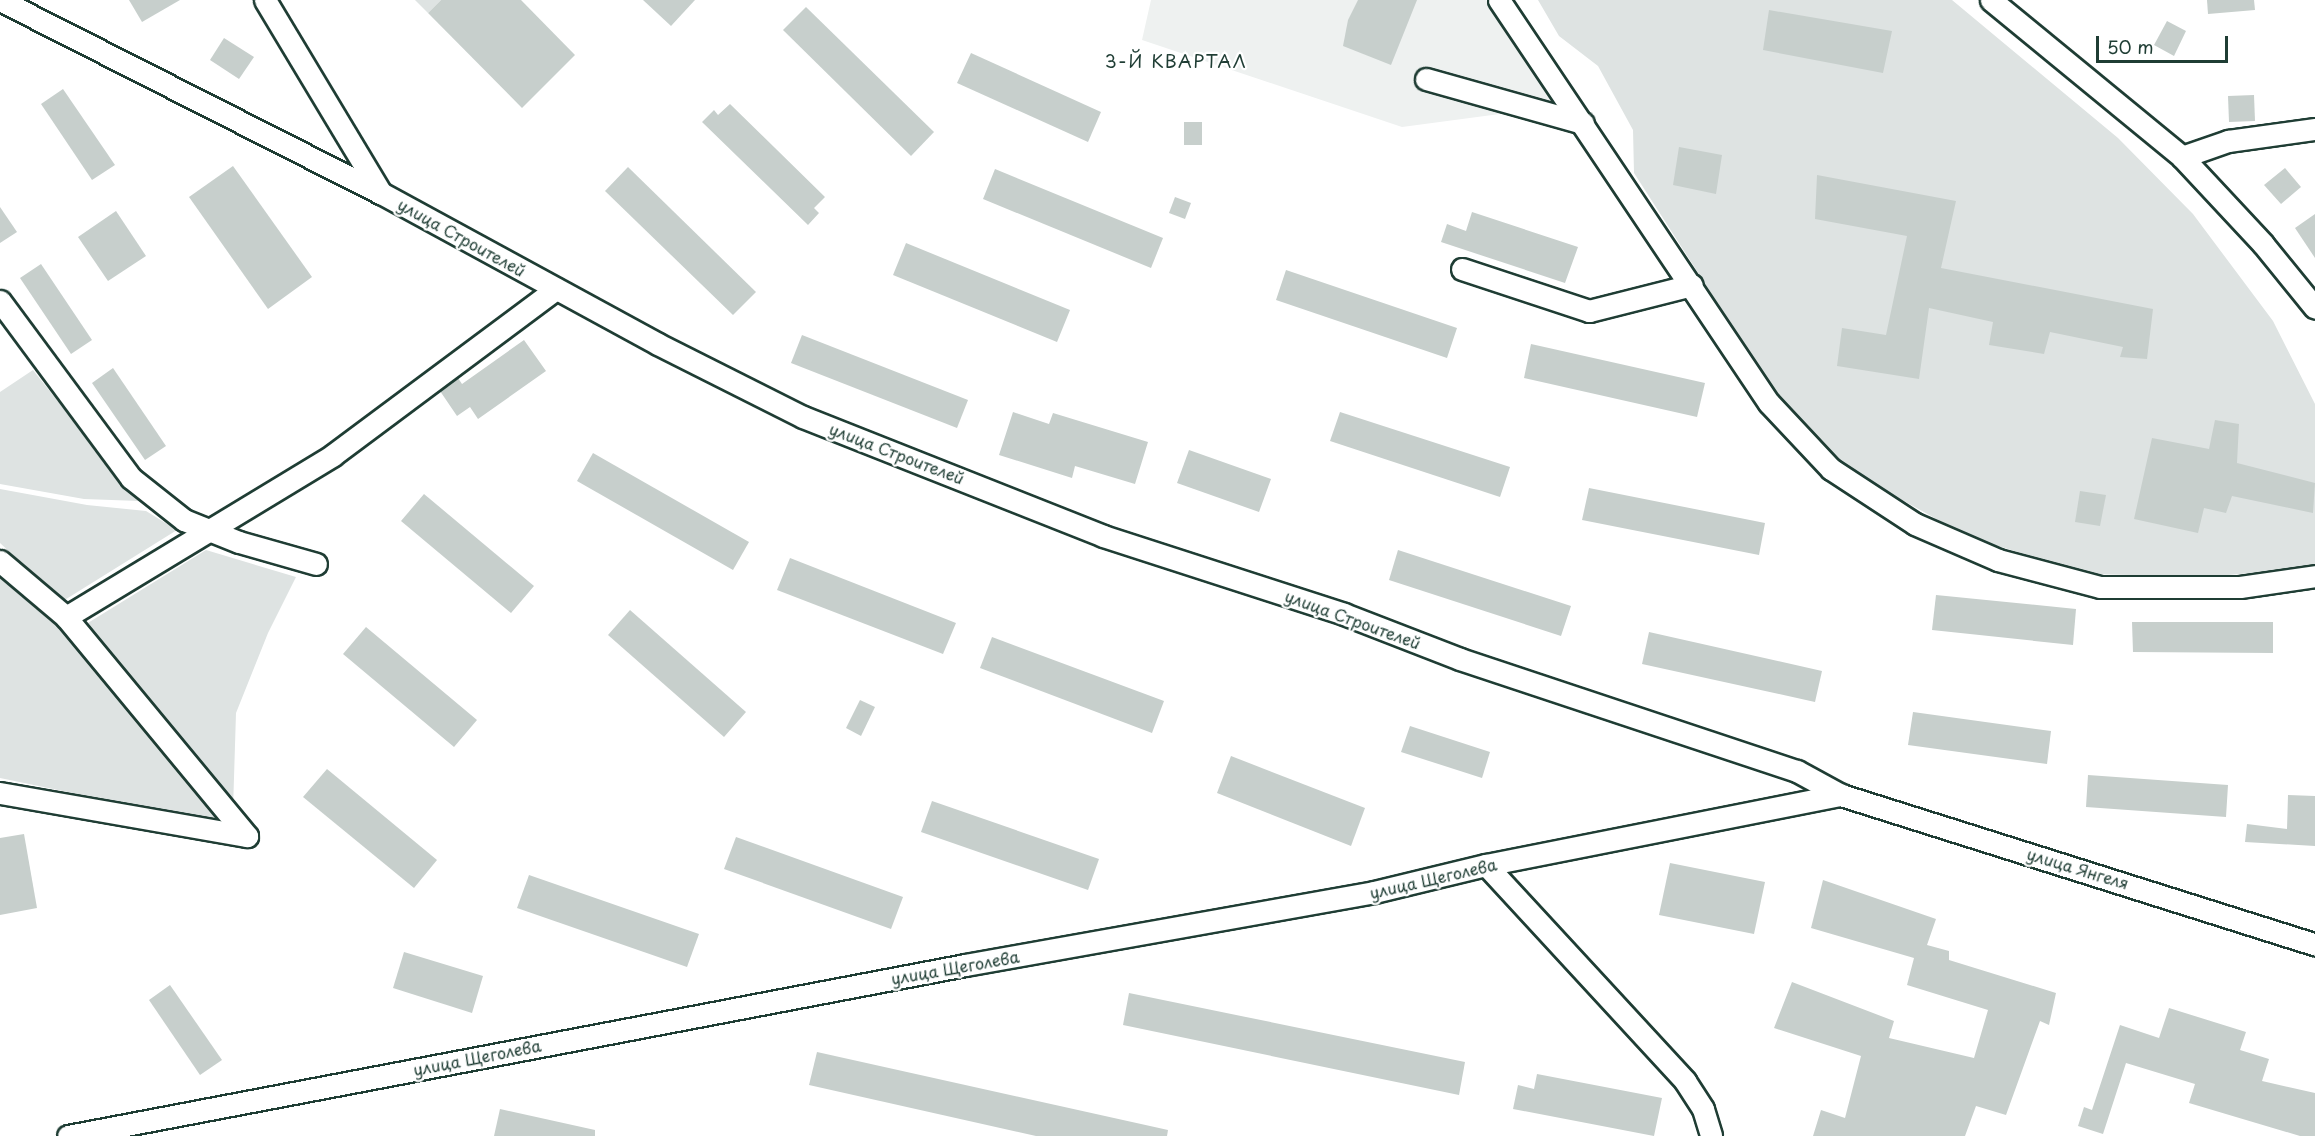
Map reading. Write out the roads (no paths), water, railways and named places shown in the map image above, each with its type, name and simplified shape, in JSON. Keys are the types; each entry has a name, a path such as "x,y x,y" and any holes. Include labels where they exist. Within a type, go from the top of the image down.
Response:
{"street":[{"name":"улица Строителей","path":"0,0 381,193 556,289 803,417 1103,536 1344,614 1461,659 1797,771 1841,795"},
{"path":"265,0 381,193"},
{"path":"1498,0 1692,285 1769,403 1831,469 1915,524 1998,560 2100,587 2240,587 2315,576"},
{"path":"1999,2 2182,157 2263,244 2315,308"},
{"path":"1426,79 1583,123"},
{"path":"2182,157 2228,141 2315,129"},
{"path":"1462,269 1589,311 1692,285"},
{"path":"66,617 333,455 556,289"},
{"path":"0,301 131,478 184,520 211,531 316,564"},
{"path":"0,561 66,617 247,836 0,793"},
{"name":"улица Щеголева","path":"68,1136 965,964 1374,892 1486,865 1841,795"},
{"name":"улица Янгеля","path":"1841,795 2315,944"},
{"path":"1486,865 1686,1081 1703,1109 1711,1136"}],"district":[{"name":"3-Й КВАРТАЛ","path":"1176,61"}]}
